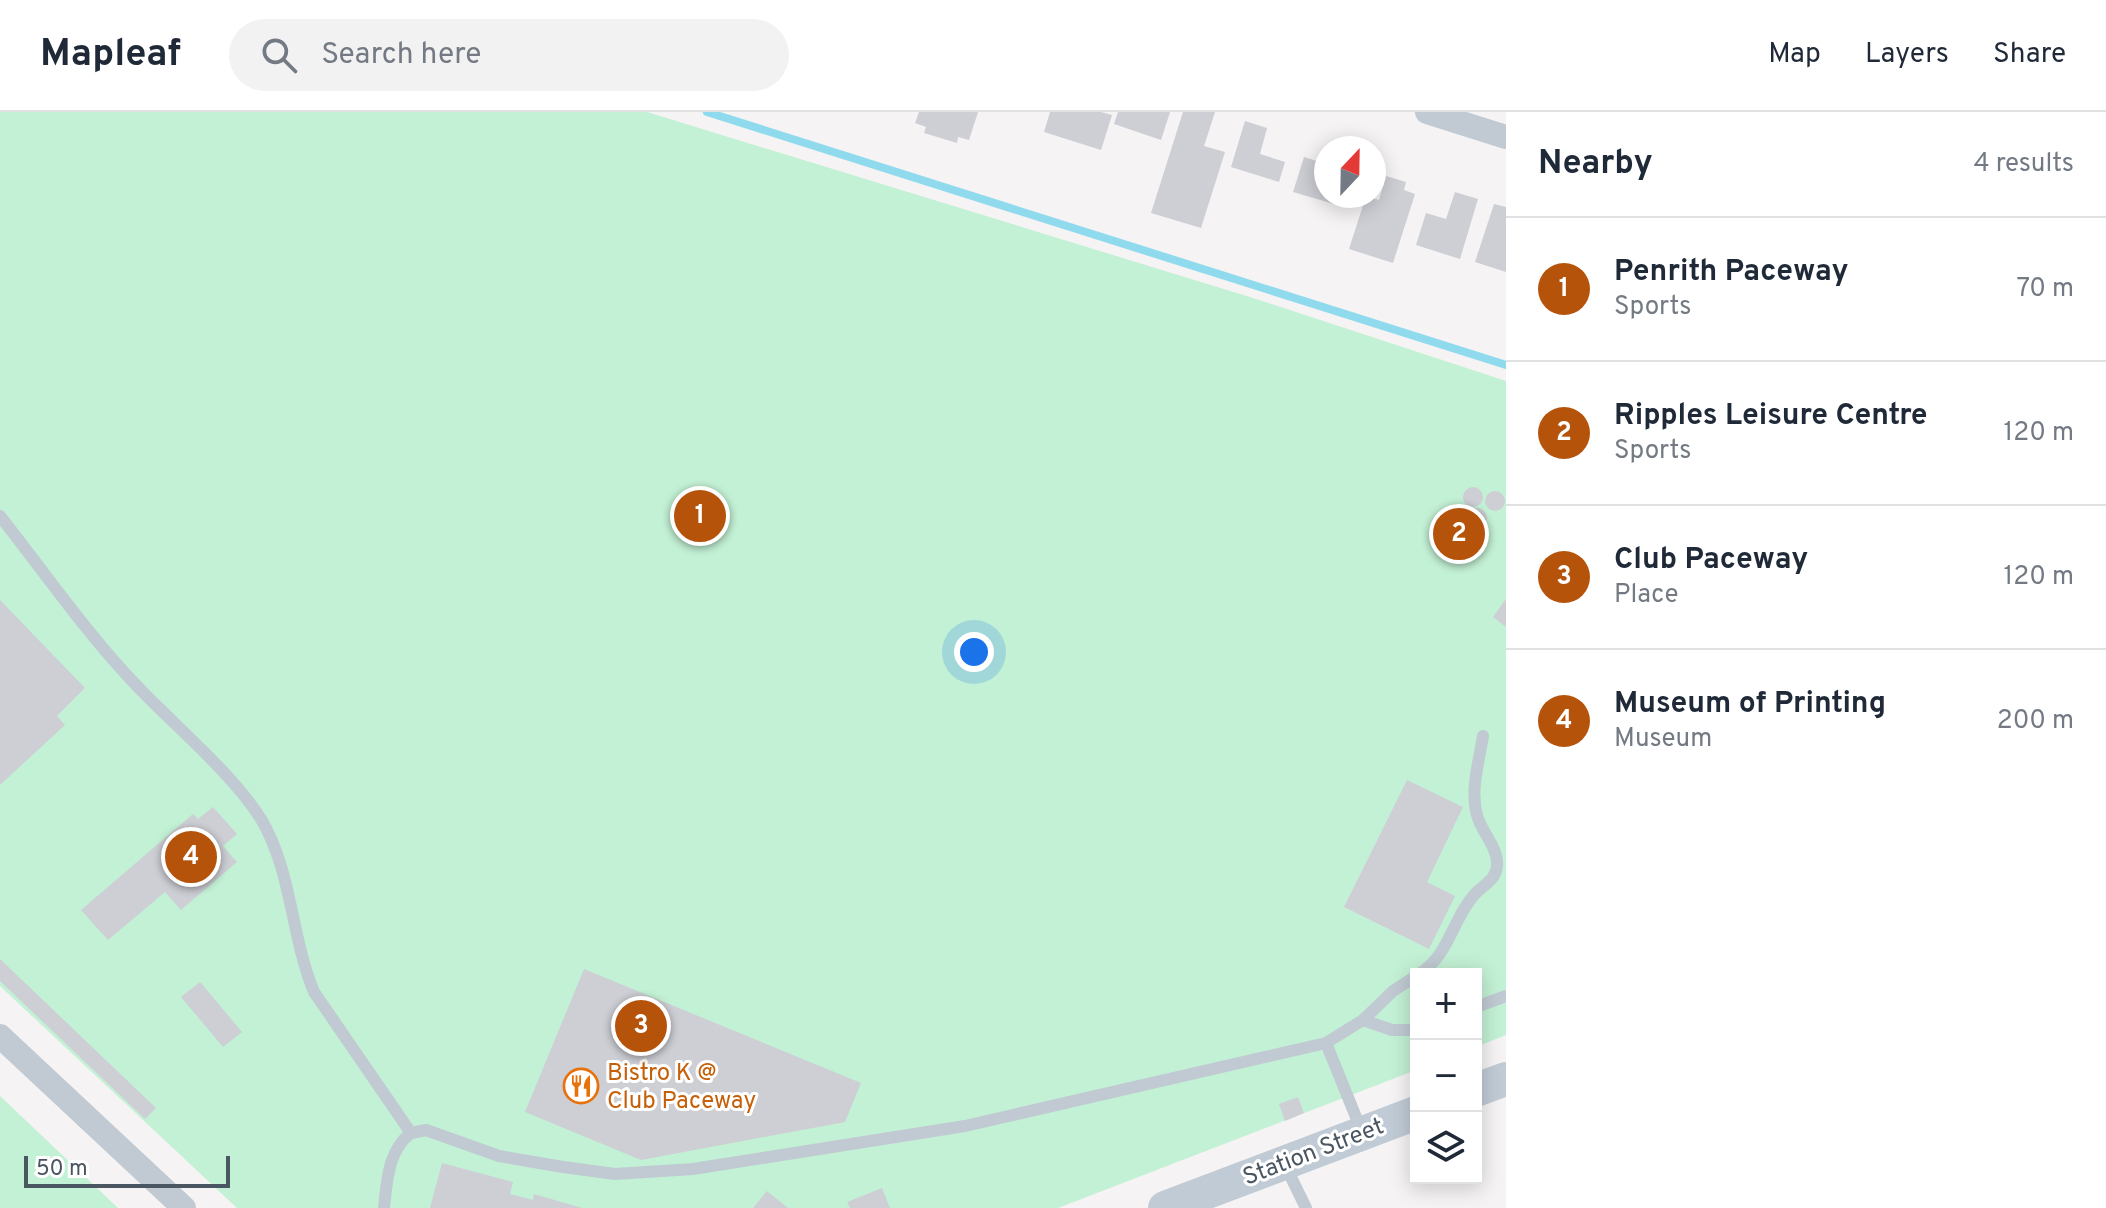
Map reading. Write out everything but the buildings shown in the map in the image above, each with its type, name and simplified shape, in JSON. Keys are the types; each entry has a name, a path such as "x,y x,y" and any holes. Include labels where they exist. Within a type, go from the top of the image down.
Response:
{"street":[{"path":"1427,112 1506,137"},
{"path":"0,1036 184,1208"},
{"path":"1482,1088 1506,1079"},
{"name":"Station Street","path":"1165,1208 1410,1115"}],"lane":[{"path":"0,516 134,684 233,784 261,820 280,865 306,972 314,992 411,1133"},
{"path":"1429,968 1446,946 1474,895 1501,876 1498,862 1477,819 1473,796 1483,736"},
{"path":"384,1208 394,1154 400,1141 411,1133 426,1130 438,1133 499,1156 529,1163 615,1174 680,1171 965,1126 1326,1043 1363,1020 1393,991 1410,980"},
{"path":"1482,1005 1506,996"},
{"path":"1363,1020 1392,1030 1410,1030"},
{"path":"1326,1043 1362,1133"},
{"path":"1283,1162 1306,1208"}],"green space":[{"path":"0,112 647,112 1253,298 1506,381 1506,1035 1482,1045 1482,968 1410,968 1410,1072 1058,1208 237,1208 0,986"},
{"path":"0,1096 118,1208 0,1208"}],"waterway":[{"path":"707,112 1506,365"}],"place":[{"name":"Penrith Paceway","path":"700,516"},
{"name":"Ripples Leisure Centre","path":"1459,534"},
{"name":"Museum of Printing","path":"191,857"},
{"name":"Club Paceway","path":"641,1026"},
{"name":"Bistro K @ Club Paceway","path":"581,1086"}]}
